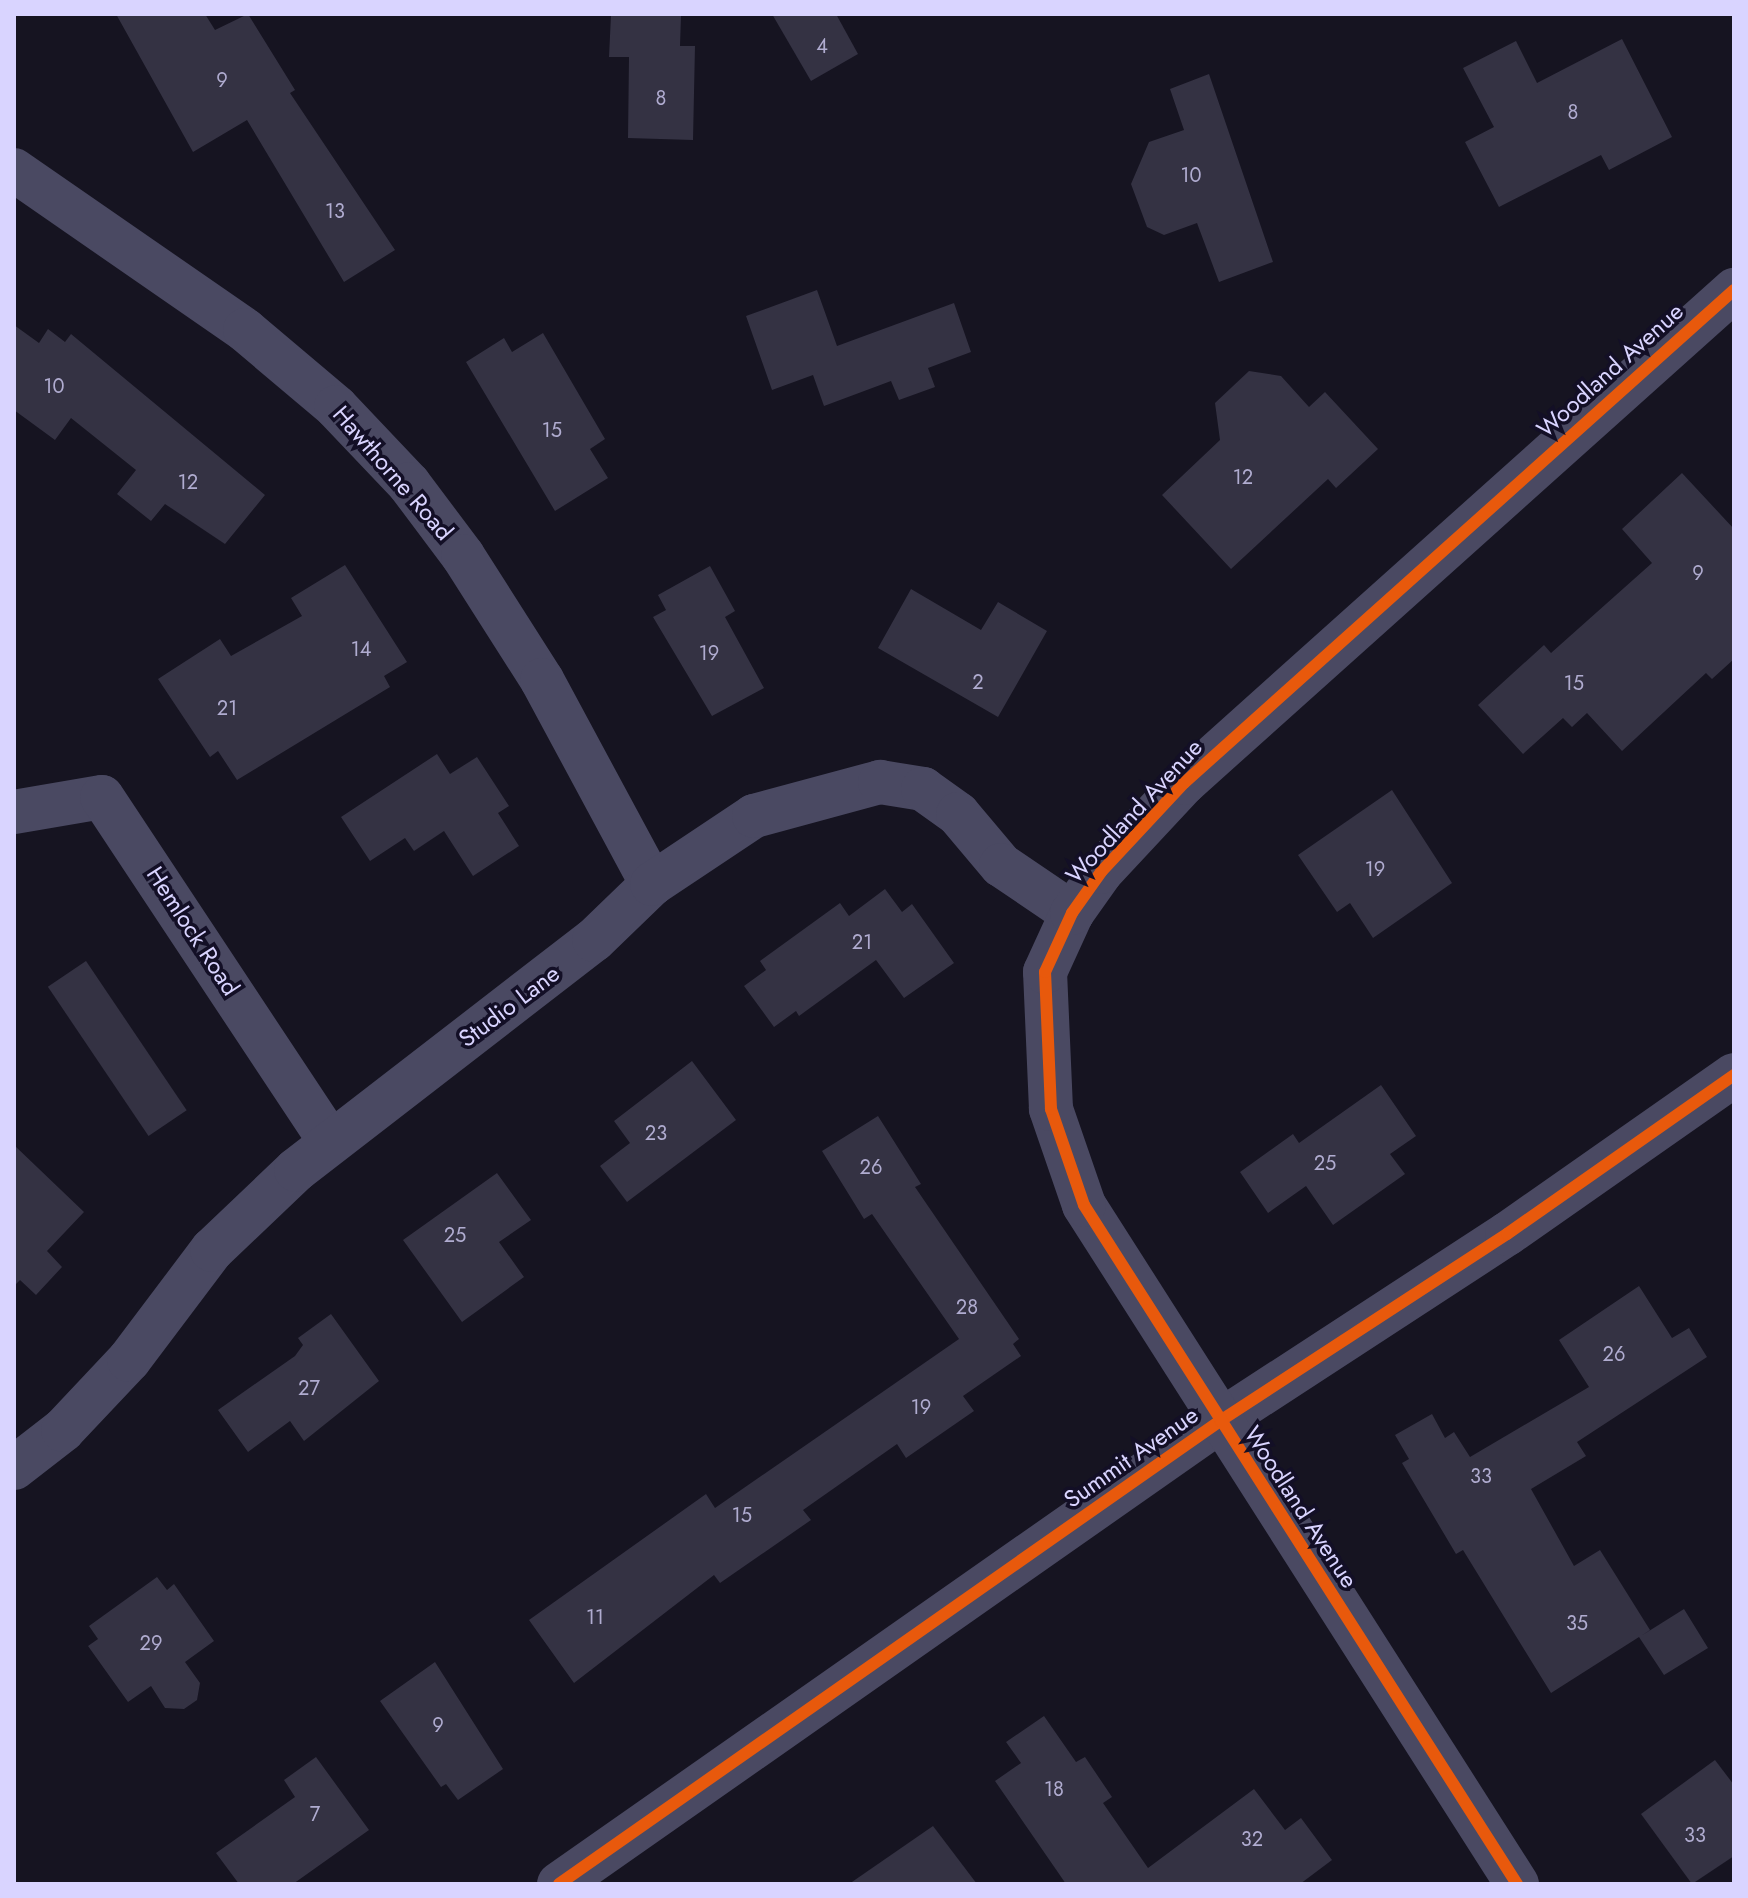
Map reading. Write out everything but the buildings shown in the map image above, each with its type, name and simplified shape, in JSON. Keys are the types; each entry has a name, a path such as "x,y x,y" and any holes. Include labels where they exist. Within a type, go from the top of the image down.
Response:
{"street":[{"name":"Hawthorne Road","path":"14,170 245,330 336,407 409,484 542,680 652,884"},
{"name":"Woodland Avenue","path":"1517,1884 1084,1205 1051,1109 1045,972 1072,913 1184,783 1734,290"},
{"name":"Studio Lane","path":"14,1468 63,1430 129,1360 212,1250 330,1142 594,940 652,884 754,816 880,782 923,789 958,814 1001,865 1072,913"},
{"name":"Hemlock Road","path":"14,812 102,797 330,1142"},
{"name":"Summit Avenue","path":"559,1884 1220,1421 1507,1234 1734,1075"}],"cycle path":[{"path":"1517,1884 1084,1205 1051,1109 1045,972 1072,913 1101,872 1184,783 1734,290"},
{"path":"559,1884 1220,1421 1507,1234 1734,1075"}]}
